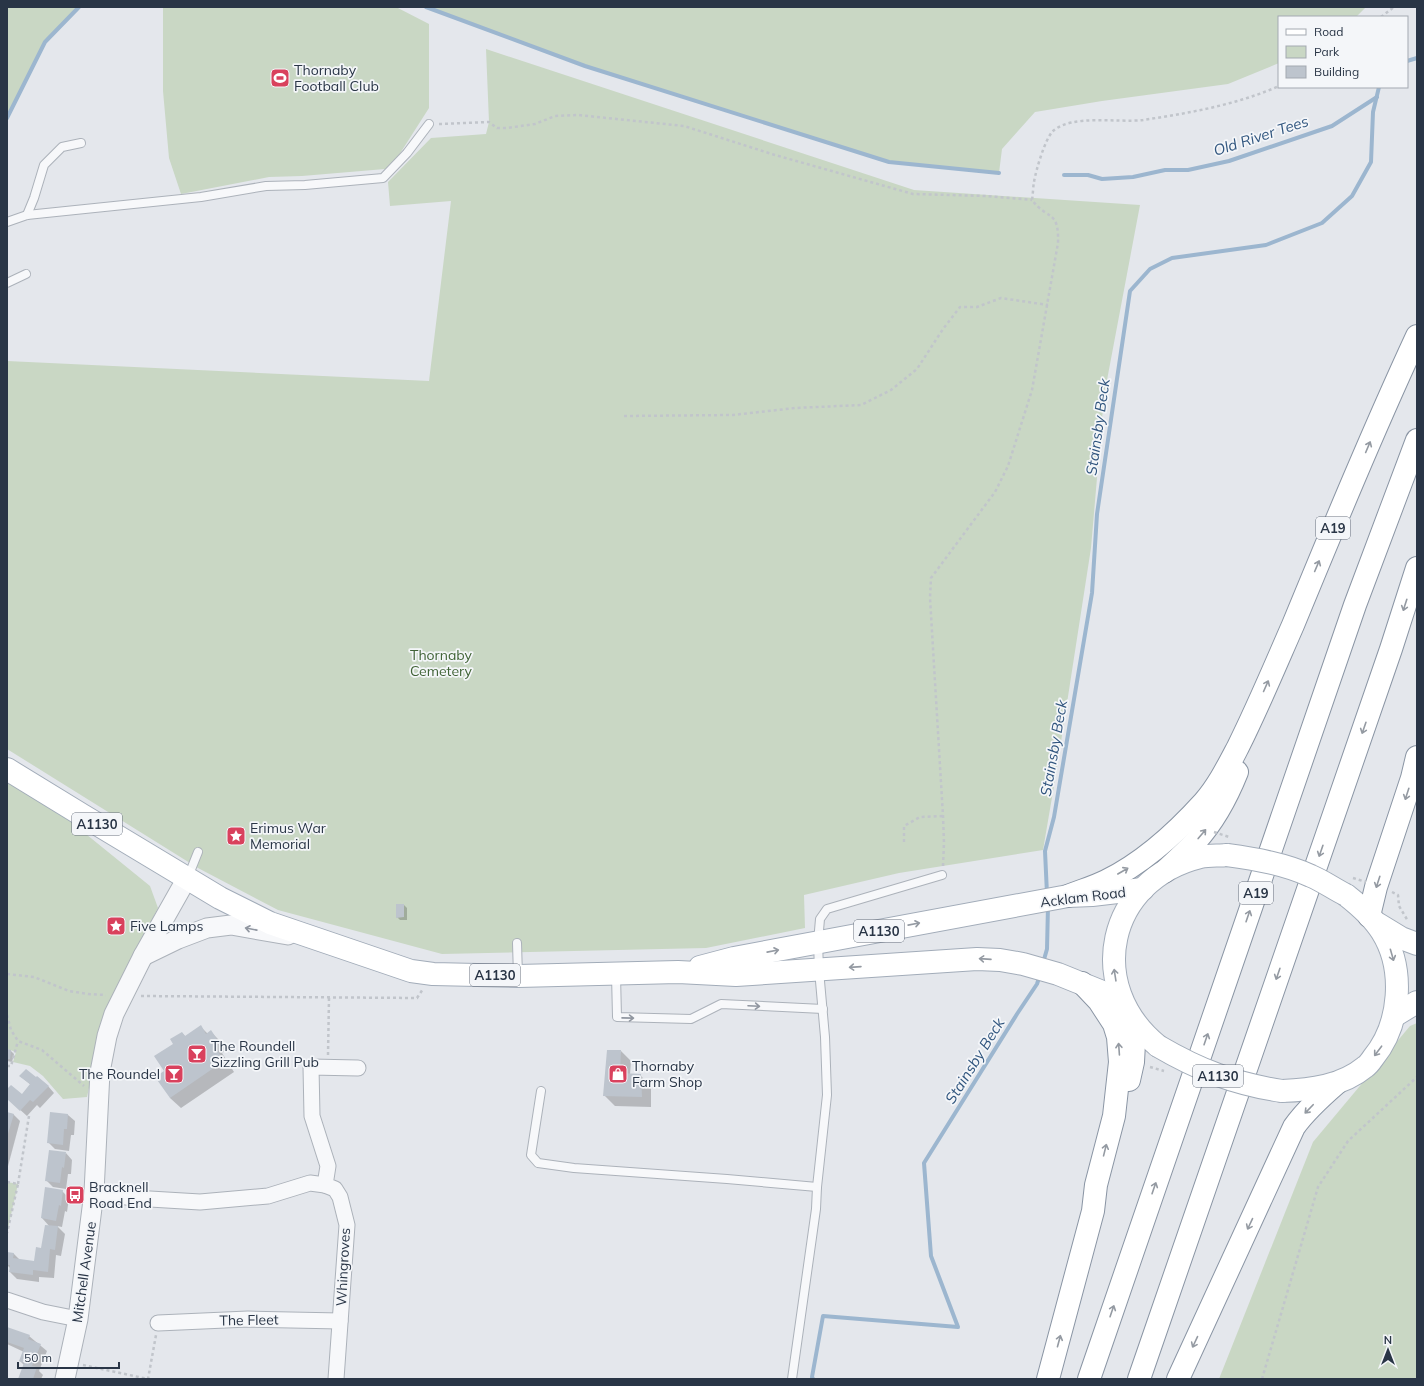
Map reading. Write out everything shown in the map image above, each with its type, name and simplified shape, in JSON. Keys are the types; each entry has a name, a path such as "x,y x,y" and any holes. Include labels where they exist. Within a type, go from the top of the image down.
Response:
{"main road":[{"name":"A19","path":"1064,897 1106,881 1131,867 1171,835 1205,801 1222,777 1273,672 1382,413 1417,336"},
{"name":"A19","path":"1089,1379 1352,612 1417,440"},
{"path":"1139,1379 1386,664 1417,568"},
{"name":"A19","path":"1164,872 1195,842 1207,828 1224,801 1245,750 1250,722"},
{"path":"1178,1379 1294,1127 1317,1100 1337,1083 1366,1067 1381,1048 1389,1032 1394,1016 1396,1002 1394,961 1390,947 1372,918 1371,884 1412,778 1417,757"},
{"name":"A1130","path":"7,769 220,898 270,923 411,971 433,974 518,976 616,975 678,972 736,975 978,959 1000,960 1023,964 1058,974 1100,991 1131,1018 1148,1038 1158,1046 1191,1065 1213,1074 1237,1082 1282,1091 1316,1089 1337,1083"},
{"path":"1114,1116 1126,1090 1133,1062 1131,1018 1118,988 1114,967 1115,942 1119,927 1128,907 1143,889 1164,872 1184,862 1201,856 1227,855 1292,868 1312,876 1346,896 1372,918 1401,938 1417,944"},
{"name":"Acklam Road","path":"818,942 1064,897 1112,894 1143,889"},
{"name":"A1130","path":"678,972 734,958 818,942"},
{"path":"1048,1379 1093,1211 1096,1185 1114,1116 1120,1062 1118,1037 1114,1024 1099,1001 1082,983"},
{"path":"1394,1016 1417,1002"}],"street":[{"name":"Mitchell Avenue","path":"67,1370 78,1319 94,1192 98,1097 100,1072 106,1036 114,1014 143,956 187,878"},
{"path":"143,956 178,939 207,928 231,925 317,940"},
{"path":"94,1192 133,1198 200,1202 268,1196 310,1183 325,1185 328,1166 312,1116 311,1067 358,1068"},
{"name":"Whingroves","path":"325,1185 335,1189 340,1198 347,1225 336,1379"},
{"path":"7,1300 43,1312 78,1319"},
{"name":"The Fleet","path":"158,1323 248,1319 340,1320"}],"lane":[{"path":"7,222 27,214 201,197 266,186 304,185 383,178 407,153 429,124"},
{"path":"27,214 34,198 44,165 62,147 81,142"},
{"path":"7,283 26,274"},
{"path":"187,878 198,852"},
{"path":"792,1379 816,1210 817,1187 827,1096 823,1010 819,970 818,942 820,919 827,909 942,875"},
{"path":"517,943 518,976"},
{"path":"616,975 617,1017 691,1019 721,1004 823,1010"},
{"path":"541,1091 531,1155 538,1162 574,1168 727,1178 817,1187"}],"path":[{"path":"1382,16 1394,7"},
{"path":"942,875 944,843 943,816 930,598 931,578 995,492 1008,466 1032,390 1048,305 1059,229 1055,220 1038,208 1032,200 1034,182 1046,140 1054,131 1062,126 1074,122 1141,120 1217,106 1256,96 1278,86"},
{"path":"429,124 489,122 497,128 508,128 535,124 555,116 578,114 684,126 775,155 912,194 986,196 1032,200"},
{"path":"624,416 733,415 795,408 861,406 891,390 917,369 943,329 960,307 977,307 1001,298 1048,305"},
{"path":"904,842 904,826 920,817 943,816"},
{"path":"1371,884 1398,895 1399,906 1409,922"},
{"path":"7,974 34,977 69,991 88,994"},
{"path":"123,996 418,998 433,974"},
{"path":"328,998 328,1067"},
{"path":"7,1015 11,1030 18,1041 42,1050 98,1097"},
{"path":"7,1066 11,1066 18,1041"},
{"path":"1262,1379 1318,1187 1348,1141 1417,1076"},
{"path":"7,1233 18,1184 29,1116"},
{"path":"7,1182 18,1184"},
{"path":"67,1370 148,1379 158,1323"}],"green space":[{"path":"7,7 79,7 45,42 7,118"},
{"name":"Thornaby Football Club","path":"163,7 396,7 429,24 429,108 399,155 385,169 302,176 269,177 181,194 169,158 163,91"},
{"path":"426,7 1366,7 1357,16 1278,16 1278,63 1228,84 1102,101 1035,112 1002,149 999,173 889,162 585,66"},
{"name":"Thornaby Cemetery","path":"486,49 914,190 1140,205 1104,396 1091,548 1043,850 899,873 804,895 805,928 706,948 442,954 278,910 198,868 7,749 7,361 429,381 451,201 390,206 388,182 431,138 486,134 489,122"},
{"path":"7,779 60,813 150,886 158,908 105,1012 87,1097 63,1099 43,1076 30,1066 13,1062 16,1052 7,1049"},
{"path":"1417,1023 1417,1379 1219,1379 1313,1142 1410,1026"},
{"path":"7,1182 18,1184 8,1228 7,1228"}],"building":[{"path":"396,904 404,904 404,917 396,918"},
{"name":"The Roundell Sizzling Grill Pub","path":"201,1025 206,1034 211,1030 217,1039 212,1042 224,1061 170,1098 155,1077 164,1071 154,1056 173,1044 170,1039 182,1032 185,1036"},
{"path":"7,1049 11,1050 10,1059 7,1059"},
{"name":"Thornaby Farm Shop","path":"607,1050 621,1050 620,1073 641,1074 642,1097 603,1096"},
{"path":"26,1069 49,1086 33,1102 30,1100 20,1111 7,1099 7,1089 11,1085 22,1094 30,1084 19,1076"},
{"path":"7,1112 14,1114 7,1137"},
{"path":"50,1112 68,1114 67,1129 64,1129 63,1145 47,1143"},
{"path":"49,1150 66,1152 60,1183 45,1181"},
{"path":"45,1187 63,1190 61,1206 59,1205 56,1221 41,1218"},
{"path":"45,1225 58,1226 55,1250 50,1249 48,1272 33,1270 33,1275 9,1272 10,1265 7,1265 7,1252 14,1253 13,1258 34,1261 36,1247 41,1248"},
{"path":"7,1327 30,1335 28,1339 41,1344 32,1366 37,1367 33,1379 18,1379 24,1363 19,1361 24,1348 7,1342"}],"waterway":[{"path":"7,118 45,42 79,7"},
{"path":"426,7 585,66 889,162 999,173"},
{"name":"Old River Tees","path":"1408,61 1417,58"},
{"name":"Stainsby Beck","path":"1047,894 1045,851 1054,817 1092,593 1097,514 1130,291 1150,269 1172,258 1266,245 1322,223 1352,196 1371,162 1373,112 1379,88"},
{"name":"Old River Tees","path":"1064,175 1088,175 1102,179 1133,177 1165,170 1188,170 1229,161 1332,126 1377,97"},
{"name":"Stainsby Beck","path":"1043,963 1047,949 1048,906"},
{"name":"Stainsby Beck","path":"813,1379 812,1377 823,1316 958,1327 931,1256 924,1163 1037,984 1040,975"}],"place":[{"name":"Thornaby Football Club","path":"280,78"},
{"name":"Erimus War Memorial","path":"236,836"},
{"name":"Five Lamps","path":"116,926"},
{"name":"The Roundell Sizzling Grill Pub","path":"197,1054"},
{"name":"The Roundel","path":"174,1074"},
{"name":"Thornaby Farm Shop","path":"618,1074"},
{"name":"Bracknell Road End","path":"75,1195"}]}
